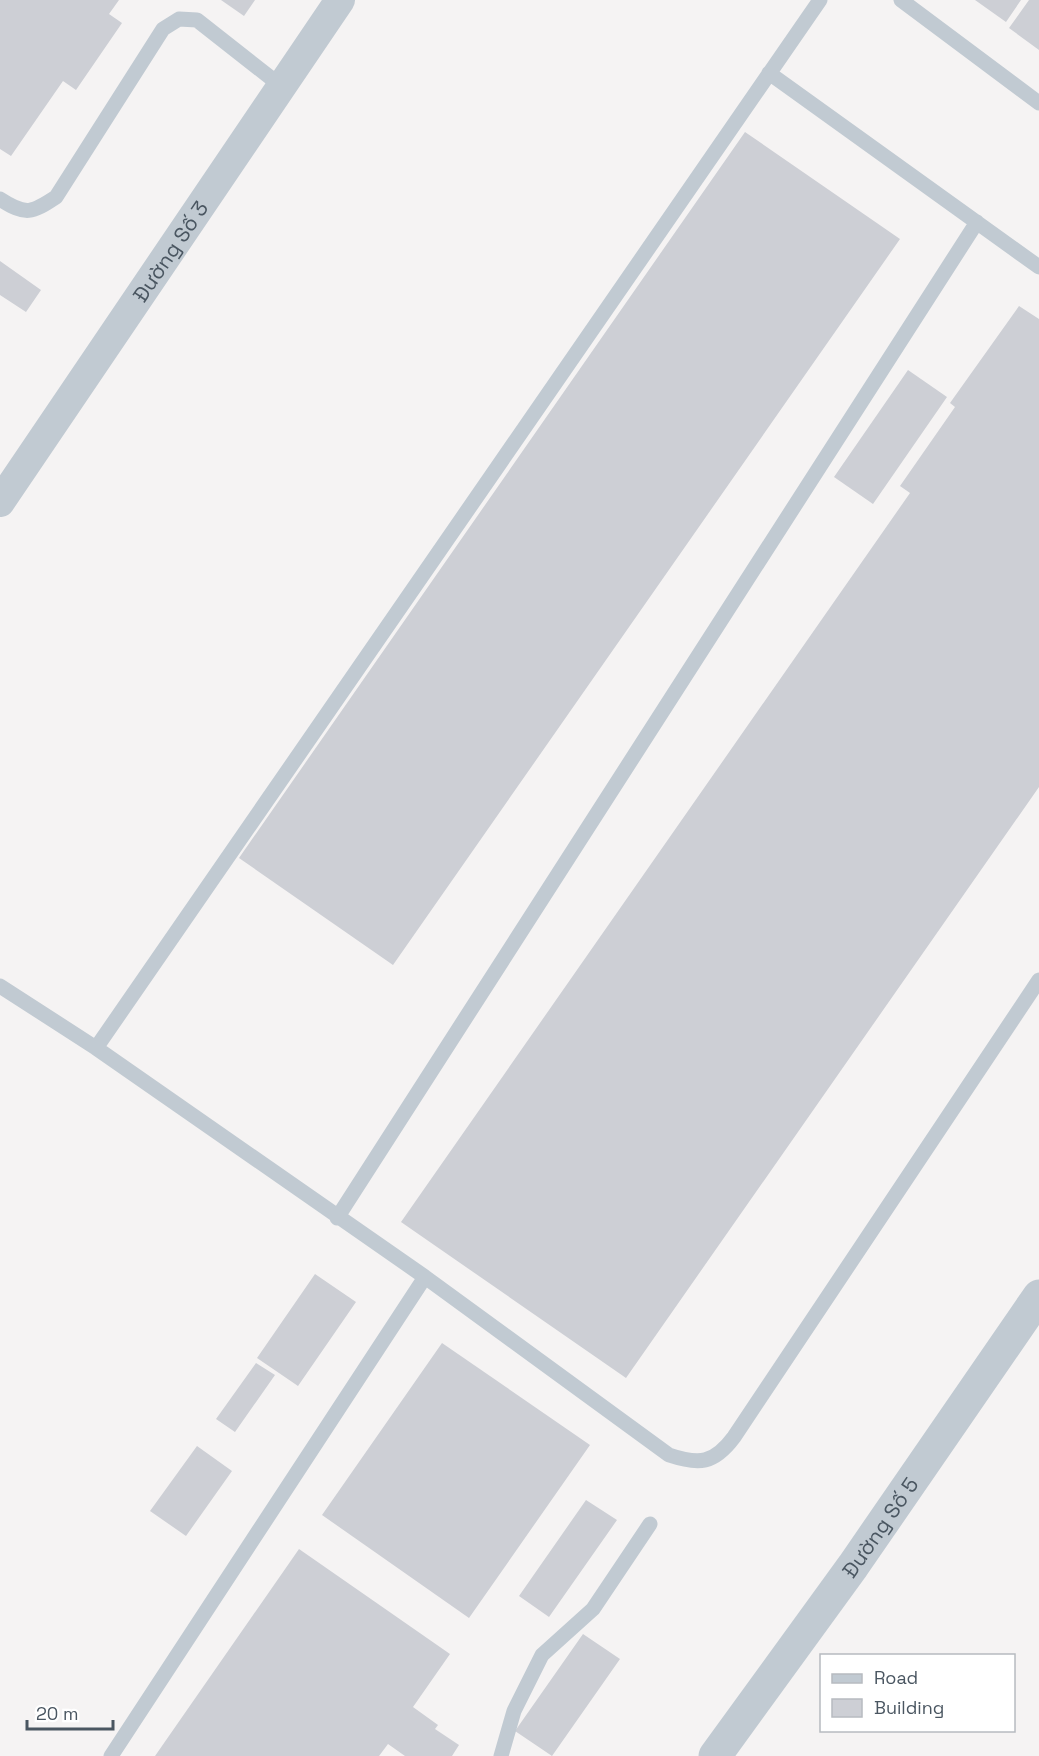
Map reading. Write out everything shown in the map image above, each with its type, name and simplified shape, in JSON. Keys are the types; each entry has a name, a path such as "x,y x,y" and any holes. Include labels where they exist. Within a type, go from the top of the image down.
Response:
{"street":[{"name":"Đường Số 3","path":"0,502 340,0"},
{"name":"Đường Số 5","path":"715,1756 853,1566 1039,1296"}],"lane":[{"path":"96,1048 820,0"},
{"path":"901,0 1039,103"},
{"path":"0,199 16,210 34,212 56,197 163,29 179,19 197,20 281,86"},
{"path":"769,74 1039,267"},
{"path":"338,1218 977,222"},
{"path":"0,986 96,1048 425,1277 669,1455 690,1462 708,1460 723,1451 734,1437 1039,980"},
{"path":"111,1756 425,1277"},
{"path":"501,1756 514,1711 542,1655 593,1609 650,1524"}],"building":[{"path":"0,0 119,0 109,14 122,23 76,90 63,81 11,156 0,149"},
{"path":"221,0 255,0 244,16"},
{"path":"975,0 1021,0 1006,22"},
{"path":"1029,0 1039,0 1039,50 1009,28"},
{"path":"745,132 900,239 393,965 239,858"},
{"path":"0,261 41,290 26,312 0,295"},
{"path":"1019,306 1039,319 1039,787 626,1378 401,1222 910,493 900,486 955,407 950,403"},
{"path":"908,370 947,397 873,504 834,477"},
{"path":"315,1274 356,1302 298,1386 257,1358"},
{"path":"442,1343 590,1445 469,1618 322,1515"},
{"path":"256,1363 275,1375 235,1432 216,1419"},
{"path":"197,1446 232,1471 186,1536 150,1511"},
{"path":"586,1500 617,1520 549,1617 519,1596"},
{"path":"299,1549 450,1654 413,1707 438,1725 435,1729 459,1745 452,1756 405,1756 388,1744 379,1756 155,1756"},
{"path":"583,1634 620,1659 552,1756 515,1731"}]}
